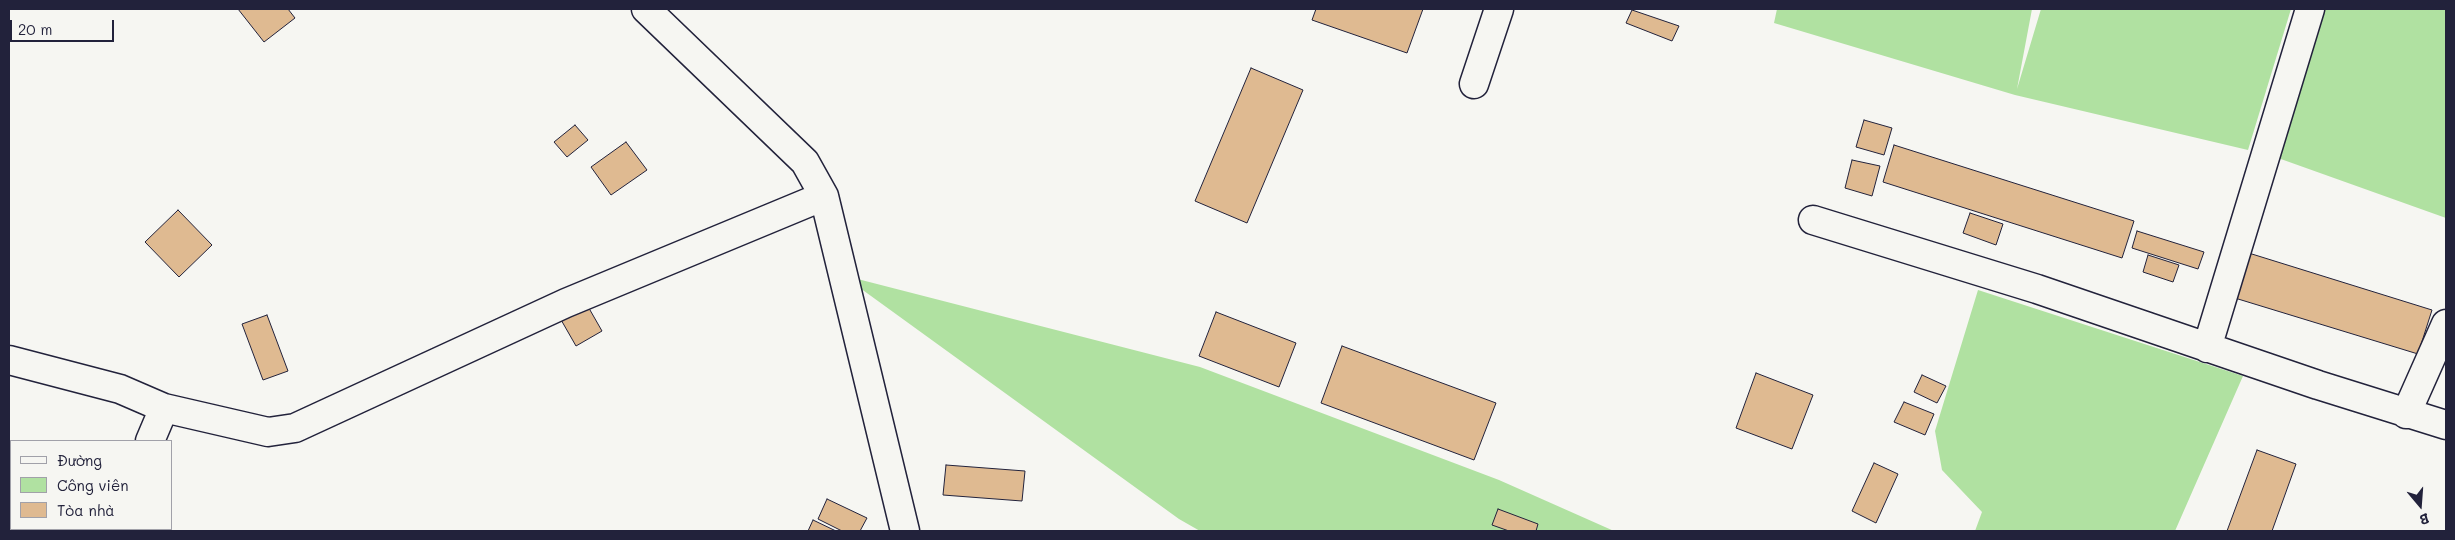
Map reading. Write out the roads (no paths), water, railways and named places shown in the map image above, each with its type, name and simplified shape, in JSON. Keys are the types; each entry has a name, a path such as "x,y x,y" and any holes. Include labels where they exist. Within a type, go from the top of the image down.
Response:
{"street":[{"path":"646,9 806,162 824,196 905,531"},
{"path":"1474,84 1499,9"},
{"path":"2207,348 2310,9"},
{"path":"9,360 120,389 164,408 268,432 295,428 566,303 824,196"},
{"path":"1813,220 2037,289 2406,414 2446,424"},
{"path":"2406,414 2446,324"},
{"path":"150,440 164,408"}]}
